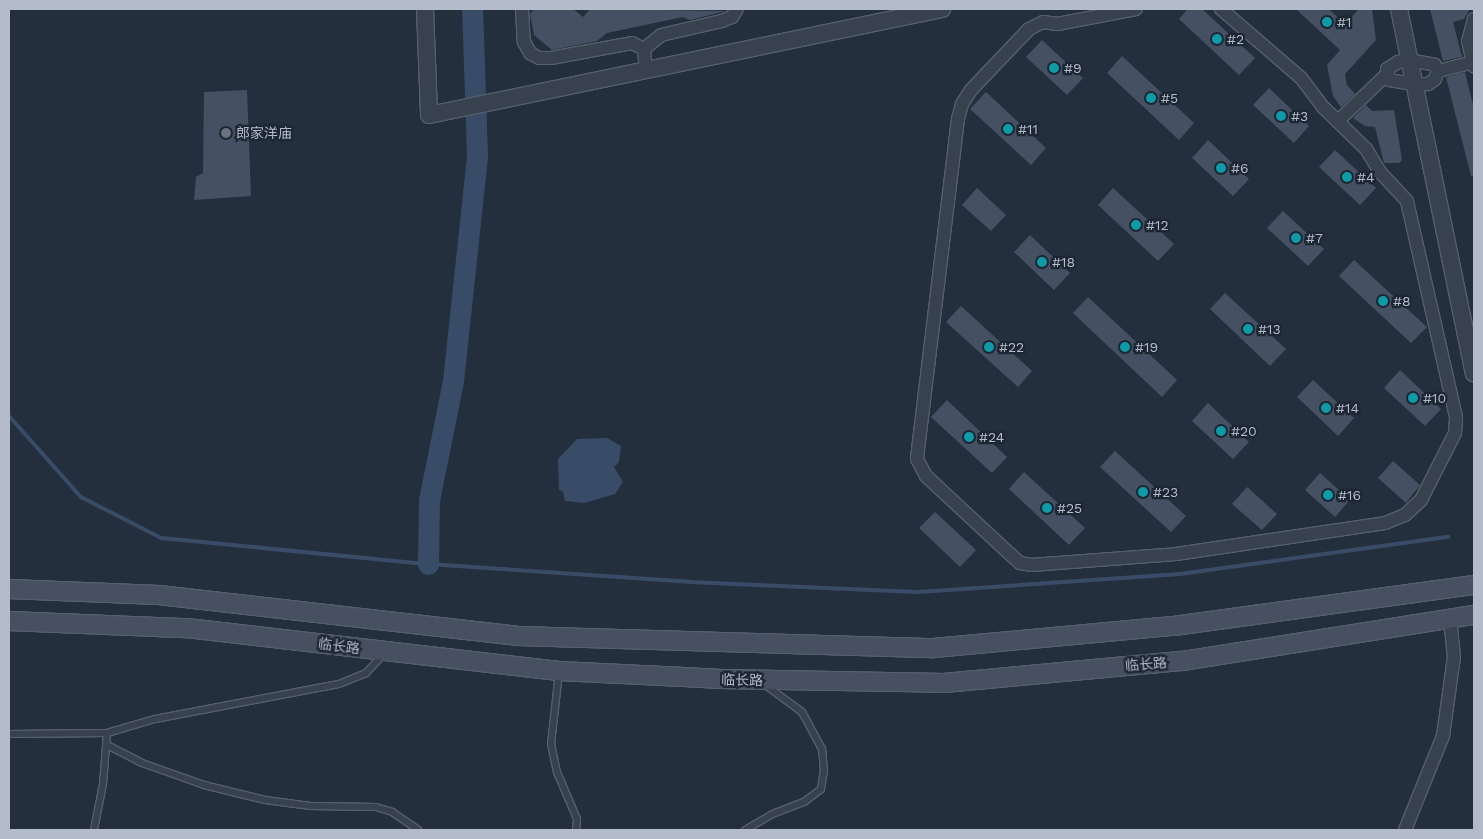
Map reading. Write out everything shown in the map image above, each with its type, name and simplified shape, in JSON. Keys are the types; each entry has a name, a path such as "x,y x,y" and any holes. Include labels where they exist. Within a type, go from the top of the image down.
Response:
{"main road":[{"path":"9,589 159,594 518,636 934,648 1181,625 1474,585"},
{"name":"临长路","path":"9,621 187,628 559,671 757,680 944,683 1183,661 1474,615"}],"street":[{"path":"425,9 429,115 504,102 927,10"},
{"path":"522,9 524,42 530,53 539,58 551,58 632,43 644,49"},
{"path":"644,49 661,35 722,21 732,17 737,9"},
{"path":"1136,9 1057,24 1043,22 1030,29 972,90 962,104 958,119 917,459 926,476 1020,563 1031,565 1176,554 1340,531 1396,519 1405,515 1420,500 1455,433 1456,416 1412,212 1366,149 1338,121 1301,78 1221,9"},
{"path":"1399,9 1474,373"},
{"path":"1386,75 1389,80 1428,84 1438,71 1474,64 1468,41 1474,19"},
{"path":"644,49 646,71"},
{"path":"1338,121 1386,75 1392,65 1408,60 1434,65 1438,71"},
{"path":"1405,830 1443,736 1454,657 1450,620"}],"lane":[{"path":"9,734 107,734 155,719 339,684 366,673 386,652"},
{"path":"559,671 552,744 557,772 576,819 576,830"},
{"path":"745,830 775,813 804,802 821,789 824,771 822,749 802,712 757,680"},
{"path":"94,830 107,734"},
{"path":"107,745 142,763 204,785 265,800 302,805 376,807 392,812 419,830"}],"water":[{"path":"607,438 621,446 619,462 614,467 623,482 615,494 584,503 565,501 563,492 559,490 558,459 577,439"}],"building":[{"path":"534,9 573,9 583,17 590,9 726,11 690,20 683,17 607,33 597,41 552,50 534,35 530,14"},
{"name":"#2","path":"1188,9 1202,9 1255,58 1239,75 1179,19"},
{"path":"1296,9 1329,9 1345,24 1359,9 1372,9 1376,40 1345,74 1347,85 1355,94 1341,107 1333,96 1327,65 1340,50"},
{"path":"1430,9 1470,9 1464,19 1453,22 1462,57 1443,61"},
{"name":"#9","path":"1042,40 1083,78 1067,95 1026,57"},
{"name":"#5","path":"1122,56 1194,123 1179,140 1107,73"},
{"path":"1465,72 1474,109 1474,175 1471,176 1446,77"},
{"name":"#3","path":"1269,88 1309,126 1294,143 1253,105"},
{"name":"郎家洋庙","path":"247,90 251,196 194,200 196,177 203,173 204,92"},
{"name":"#11","path":"986,92 1046,148 1031,165 970,109"},
{"path":"1366,105 1372,111 1394,110 1402,160 1399,163 1384,163 1375,127 1365,126 1353,118"},
{"name":"#6","path":"1208,140 1249,179 1233,196 1192,158"},
{"name":"#4","path":"1335,150 1376,188 1360,205 1319,167"},
{"path":"977,188 1006,215 991,231 962,205"},
{"name":"#12","path":"1113,188 1174,244 1158,261 1098,205"},
{"name":"#7","path":"1283,211 1324,249 1308,266 1267,228"},
{"name":"#18","path":"1030,235 1070,273 1054,290 1014,252"},
{"name":"#8","path":"1354,260 1427,327 1411,343 1339,276"},
{"name":"#13","path":"1225,293 1286,349 1270,366 1210,309"},
{"name":"#19","path":"1088,297 1177,380 1162,397 1073,313"},
{"name":"#22","path":"961,306 1032,371 1018,387 946,322"},
{"name":"#10","path":"1400,370 1441,409 1425,426 1384,388"},
{"name":"#14","path":"1313,380 1354,418 1338,436 1297,397"},
{"name":"#24","path":"947,400 1007,457 992,473 931,417"},
{"name":"#20","path":"1208,403 1249,442 1233,459 1192,421"},
{"name":"#23","path":"1115,451 1186,516 1171,532 1100,467"},
{"path":"1393,461 1420,485 1406,503 1378,478"},
{"name":"#25","path":"1024,472 1085,528 1069,545 1009,489"},
{"name":"#16","path":"1320,473 1350,500 1335,517 1305,490"},
{"path":"1247,487 1277,514 1262,530 1232,504"},
{"path":"935,512 976,550 960,567 919,528"}],"waterway":[{"path":"428,564 429,500 453,381 477,156 472,9"},
{"path":"9,416 81,497 161,538 428,564 689,582 918,592 1180,574 1448,537"}],"place":[{"name":"#1","path":"1327,22"},
{"name":"#2","path":"1217,39"},
{"name":"#9","path":"1054,68"},
{"name":"#5","path":"1151,98"},
{"name":"#3","path":"1281,116"},
{"name":"#11","path":"1008,129"},
{"name":"郎家洋庙","path":"226,133"},
{"name":"#6","path":"1221,168"},
{"name":"#4","path":"1347,177"},
{"name":"#12","path":"1136,225"},
{"name":"#7","path":"1296,238"},
{"name":"#18","path":"1042,262"},
{"name":"#8","path":"1383,301"},
{"name":"#13","path":"1248,329"},
{"name":"#22","path":"989,347"},
{"name":"#19","path":"1125,347"},
{"name":"#10","path":"1413,398"},
{"name":"#14","path":"1326,408"},
{"name":"#20","path":"1221,431"},
{"name":"#24","path":"969,437"},
{"name":"#23","path":"1143,492"},
{"name":"#16","path":"1328,495"},
{"name":"#25","path":"1047,508"}]}
